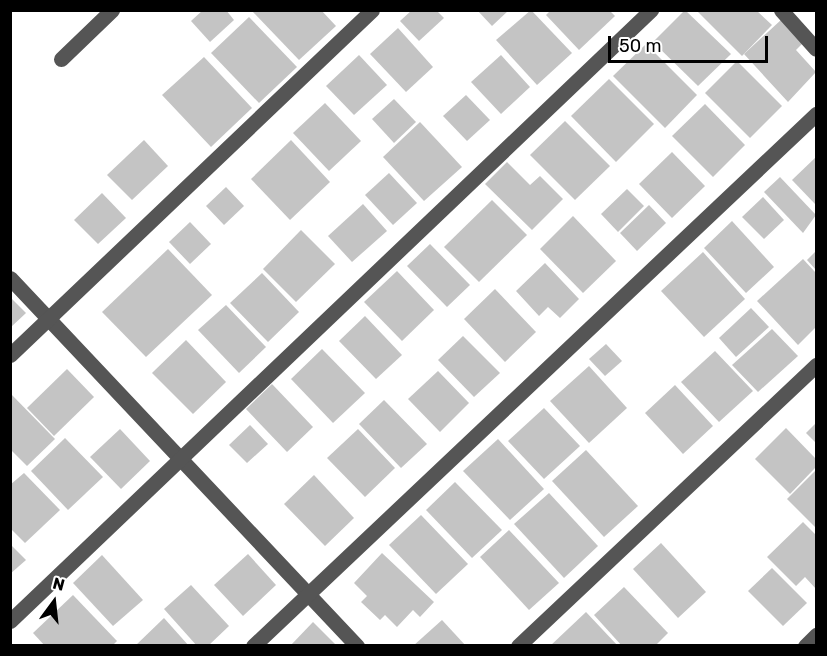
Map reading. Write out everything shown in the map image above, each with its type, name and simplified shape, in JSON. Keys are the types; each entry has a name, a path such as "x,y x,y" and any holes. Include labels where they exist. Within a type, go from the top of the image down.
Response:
{"street":[{"path":"61,59 112,10"},
{"path":"10,355 372,10"},
{"path":"10,621 651,10"},
{"path":"781,10 816,49"},
{"path":"253,645 816,114"},
{"path":"10,278 178,461 309,592 357,645"},
{"path":"518,645 816,364"},
{"path":"805,645 816,635"}],"building":[{"path":"203,10 226,10 234,20 210,42 191,21"},
{"path":"321,10 336,26 299,60 253,12"},
{"path":"412,10 436,10 444,18 419,41 400,21"},
{"path":"477,10 509,10 492,26"},
{"path":"531,10 572,53 537,85 496,40"},
{"path":"551,10 609,10 615,16 579,50 546,15"},
{"path":"685,10 731,54 698,86 653,42"},
{"path":"696,10 756,10 772,25 742,56"},
{"path":"249,17 297,67 259,103 211,53"},
{"path":"782,19 804,42 796,50 816,72 788,102 744,54"},
{"path":"398,28 433,67 406,92 370,54"},
{"path":"646,44 697,95 665,128 613,76"},
{"path":"359,55 387,85 354,115 326,86"},
{"path":"501,55 530,87 501,114 471,82"},
{"path":"204,57 252,108 211,147 162,95"},
{"path":"737,61 782,106 750,138 705,93"},
{"path":"609,79 654,124 616,162 571,116"},
{"path":"466,95 490,120 467,141 443,116"},
{"path":"394,99 416,122 394,143 372,119"},
{"path":"325,103 361,141 329,171 293,133"},
{"path":"705,104 745,145 713,177 672,136"},
{"path":"565,121 610,166 575,200 530,155"},
{"path":"420,122 462,167 424,201 383,157"},
{"path":"144,140 168,166 132,200 107,175"},
{"path":"291,140 330,182 290,220 251,179"},
{"path":"672,152 705,186 672,218 639,184"},
{"path":"816,157 816,205 792,180"},
{"path":"507,162 530,185 540,176 563,199 532,230 485,184"},
{"path":"389,173 417,203 393,225 365,195"},
{"path":"780,177 816,215 803,233 764,192"},
{"path":"226,187 244,206 224,225 206,206"},
{"path":"627,189 644,206 618,232 601,214"},
{"path":"102,193 126,218 98,244 74,220"},
{"path":"763,197 784,220 764,239 742,217"},
{"path":"492,200 527,235 479,282 444,247"},
{"path":"363,204 387,231 352,262 328,236"},
{"path":"649,205 666,223 637,251 620,233"},
{"path":"573,216 616,261 583,293 540,249"},
{"path":"732,221 774,267 746,293 704,248"},
{"path":"190,222 211,244 190,264 169,242"},
{"path":"301,230 335,264 296,302 263,269"},
{"path":"430,244 470,285 447,307 407,266"},
{"path":"168,249 212,295 146,357 102,312"},
{"path":"816,251 816,270 807,260"},
{"path":"703,252 745,299 704,337 661,291"},
{"path":"803,259 816,273 816,327 798,345 757,301"},
{"path":"545,263 579,299 560,318 548,307 539,316 516,291"},
{"path":"397,271 434,310 402,341 364,302"},
{"path":"262,273 299,312 268,342 230,303"},
{"path":"495,289 536,332 505,362 464,319"},
{"path":"10,297 26,313 10,328"},
{"path":"226,305 266,347 239,373 198,330"},
{"path":"751,308 769,327 736,357 719,338"},
{"path":"365,316 402,355 376,379 339,341"},
{"path":"772,329 798,356 758,392 732,365"},
{"path":"463,336 500,373 474,397 438,360"},
{"path":"186,340 226,382 193,414 152,373"},
{"path":"606,344 622,361 605,376 589,359"},
{"path":"322,349 365,393 333,423 291,379"},
{"path":"715,351 753,391 719,422 681,382"},
{"path":"589,366 627,408 589,443 550,401"},
{"path":"67,369 94,397 54,436 27,408"},
{"path":"438,371 469,403 440,432 408,399"},
{"path":"272,384 313,427 287,452 246,409"},
{"path":"675,385 713,426 683,454 645,413"},
{"path":"10,393 55,439 27,466 10,449"},
{"path":"384,400 427,444 401,468 359,424"},
{"path":"544,408 580,446 544,479 508,441"},
{"path":"816,423 816,443 806,433"},
{"path":"250,425 268,444 247,463 229,445"},
{"path":"786,428 816,459 816,467 790,494 755,459"},
{"path":"120,429 150,461 121,489 90,457"},
{"path":"358,429 395,468 365,497 327,458"},
{"path":"65,438 103,477 68,510 31,471"},
{"path":"498,439 544,489 510,520 463,471"},
{"path":"586,450 638,506 604,537 552,481"},
{"path":"816,470 816,528 787,499"},
{"path":"24,473 60,510 25,543 10,528 10,485"},
{"path":"314,475 354,518 325,546 284,504"},
{"path":"455,482 502,530 472,558 426,510"},
{"path":"549,493 598,546 564,578 514,524"},
{"path":"421,515 468,564 436,594 389,545"},
{"path":"803,522 816,535 816,589 805,577 796,586 767,557"},
{"path":"509,530 559,583 529,610 480,557"},
{"path":"661,543 706,592 678,618 633,569"},
{"path":"10,544 26,560 10,574"},
{"path":"382,553 434,602 420,617 413,610 397,627 385,615 380,620 361,602 367,596 354,583"},
{"path":"248,554 276,585 243,616 214,585"},
{"path":"102,555 143,600 113,626 73,583"},
{"path":"772,568 807,603 783,626 748,591"},
{"path":"191,585 229,626 208,646 197,646 164,609"},
{"path":"624,587 668,633 655,646 622,646 594,615"},
{"path":"73,595 117,641 112,646 45,646 33,633"},
{"path":"586,612 618,646 550,646"},
{"path":"164,618 189,646 135,646"},
{"path":"442,620 466,646 413,646"},
{"path":"313,622 337,646 290,646"}]}
